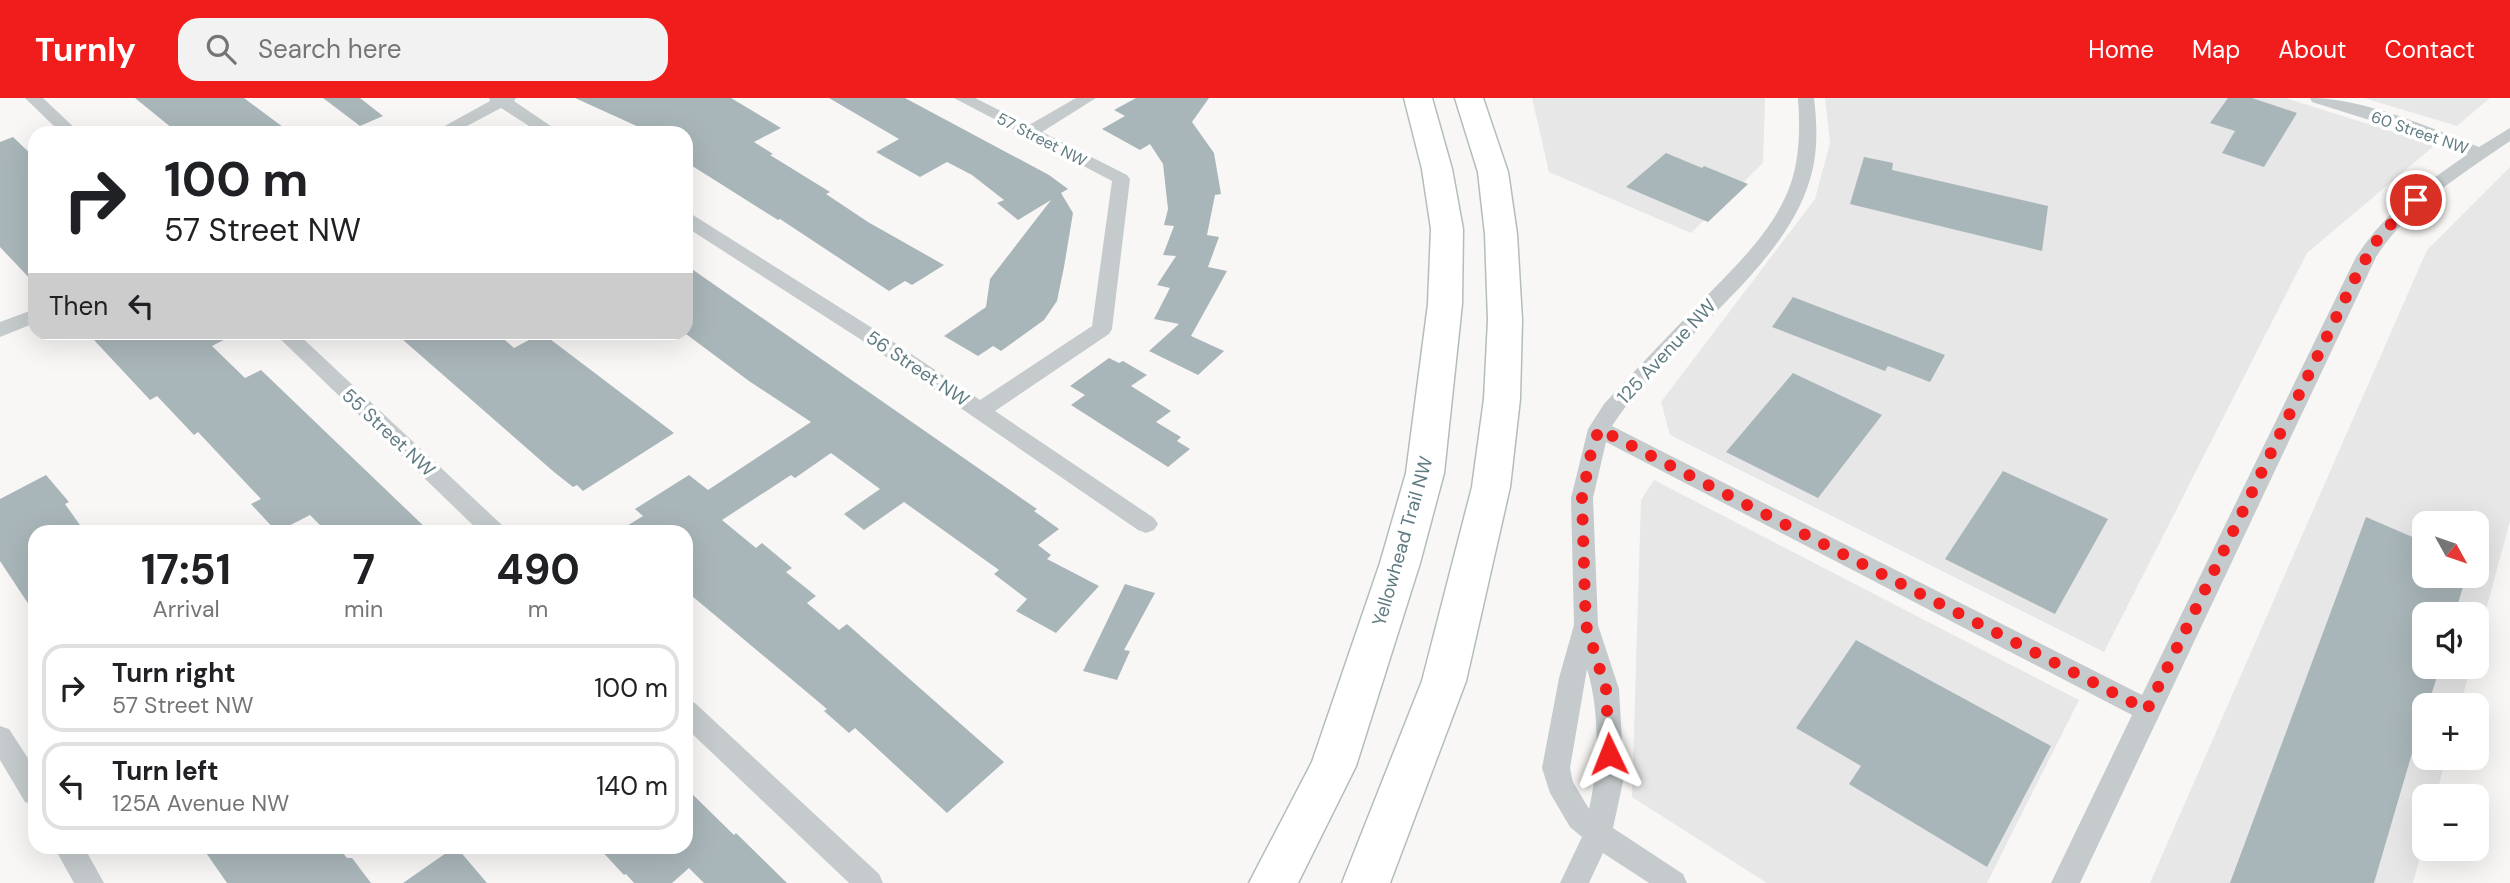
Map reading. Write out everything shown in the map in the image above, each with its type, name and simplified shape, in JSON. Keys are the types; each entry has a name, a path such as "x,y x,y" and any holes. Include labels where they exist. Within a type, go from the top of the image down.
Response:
{"highway":[{"name":"Yellowhead Trail NW","path":"1273,883 1333,766 1400,563 1425,473 1446,304 1447,229 1437,169 1418,98"},
{"path":"1366,883 1444,681 1491,487 1502,399 1505,334 1502,234 1493,172 1469,98"}],"street":[{"path":"33,98 63,126"},
{"name":"57 Street NW","path":"962,98 1121,179"},
{"path":"1030,132 1088,98"},
{"name":"125 Avenue NW","path":"1574,883 1598,834 1610,777 1606,689 1586,625 1582,498 1591,453 1599,429 1612,409 1762,250 1790,208 1801,183 1806,157 1808,138 1805,98"},
{"name":"60 Street NW","path":"2318,98 2433,134 2482,154"},
{"path":"454,126 502,99 542,126"},
{"path":"2065,883 2366,257 2381,234 2416,200 2510,133"},
{"path":"981,410 1102,329 1121,179"},
{"name":"56 Street NW","path":"693,224 981,410 1146,524"},
{"path":"0,330 28,318"},
{"name":"55 Street NW","path":"291,340 488,525"},
{"path":"1599,429 2147,710"},
{"name":"125 Avenue NW","path":"1586,625 1572,678 1556,768 1567,800 1580,818 1598,834"},
{"path":"693,718 869,883"},
{"path":"0,737 28,782"},
{"path":"1598,834 1673,883"},
{"path":"72,854 90,883"}],"shaded area":[{"path":"1532,98 1765,98 1763,163 1691,233 1549,172"},
{"path":"1825,98 2285,98 2435,145 2307,253 2104,652 1670,435 1661,402 1815,199 1830,143"},
{"path":"2364,98 2490,98 2457,126"},
{"path":"2510,167 2510,521 2488,602 2412,602 2412,679 2468,679 2463,693 2412,693 2412,770 2443,770 2439,784 2412,784 2412,861 2419,861 2413,883 2150,883 2427,250"},
{"path":"1654,480 2079,700 1987,883 1767,883 1632,797 1641,500"}],"building":[{"path":"135,98 244,98 282,126 169,126"},
{"path":"323,98 360,98 383,116 360,126"},
{"path":"575,98 731,98 781,128 754,142 773,154 770,155 830,192 826,194 868,222 944,265 912,285 905,281 889,291 780,219 693,166 693,126 637,126"},
{"path":"829,98 905,98 1049,175 1068,189 1061,193 1073,213 1064,267 1057,301 1044,320 1001,351 993,346 978,356 944,336 986,307 990,279 1051,200 1018,220 997,203 1004,200 972,175 947,162 920,177 876,152 899,139"},
{"path":"1136,98 1209,98 1192,122 1214,153 1221,194 1215,195 1207,235 1219,237 1208,267 1227,271 1191,336 1224,351 1198,375 1149,351 1179,324 1154,319 1170,288 1157,285 1176,256 1163,255 1174,226 1164,225 1168,209 1163,164 1150,144 1140,150 1102,129 1125,116 1114,110"},
{"path":"2228,98 2252,98 2297,113 2264,167 2222,153 2235,131 2210,123"},
{"path":"13,137 28,151 28,277 0,247 0,142"},
{"path":"1666,153 1748,184 1708,222 1626,187"},
{"path":"1864,157 1893,163 1892,170 2048,206 2042,251 1850,204"},
{"path":"693,270 1037,509 1034,511 1059,529 1038,545 1051,555 1047,559 1099,586 1056,633 1016,611 1027,599 994,574 999,570 904,502 864,530 844,514 880,489 831,453 795,478 791,475 722,520 756,548 762,543 792,568 786,572 816,596 807,603 839,630 847,624 1004,762 947,813 855,728 849,733 824,711 827,709 693,597 693,525 628,525 643,516 635,509 689,475 708,490 811,422 693,339"},
{"path":"1793,297 1945,355 1930,382 1888,366 1885,371 1772,327"},
{"path":"94,340 224,340 212,346 245,378 261,370 423,525 320,525 310,515 291,525 270,525 251,504 261,499 198,432 194,435 157,396 150,400"},
{"path":"403,340 505,340 514,348 529,340 551,340 674,433 583,491 577,485 573,487"},
{"path":"1109,358 1119,363 1123,361 1147,375 1131,386 1171,411 1156,422 1181,437 1177,441 1190,449 1168,467 1071,405 1085,395 1070,386"},
{"path":"1793,373 1882,415 1818,498 1726,452"},
{"path":"2003,471 2108,519 2055,614 1945,559"},
{"path":"46,475 69,502 65,504 80,525 28,525 28,603 0,561 0,499"},
{"path":"2366,517 2412,537 2412,588 2463,588 2458,602 2412,602 2412,679 2436,679 2432,693 2412,693 2412,753 2374,883 2230,883"},
{"path":"1125,584 1155,593 1124,650 1130,651 1117,680 1083,671"},
{"path":"1856,640 2051,746 1987,867 1849,784 1861,766 1796,728"},
{"path":"693,795 787,883 704,883 689,868 672,883 634,883 604,854 693,854"},
{"path":"207,854 344,854 347,858 352,858 371,883 227,883"},
{"path":"445,854 462,854 487,883 403,883"}],"route":[{"path":"1609,754 1606,689 1586,625 1585,600 1582,498 1599,429 2147,710 2359,270 2381,234 2416,200"}]}
